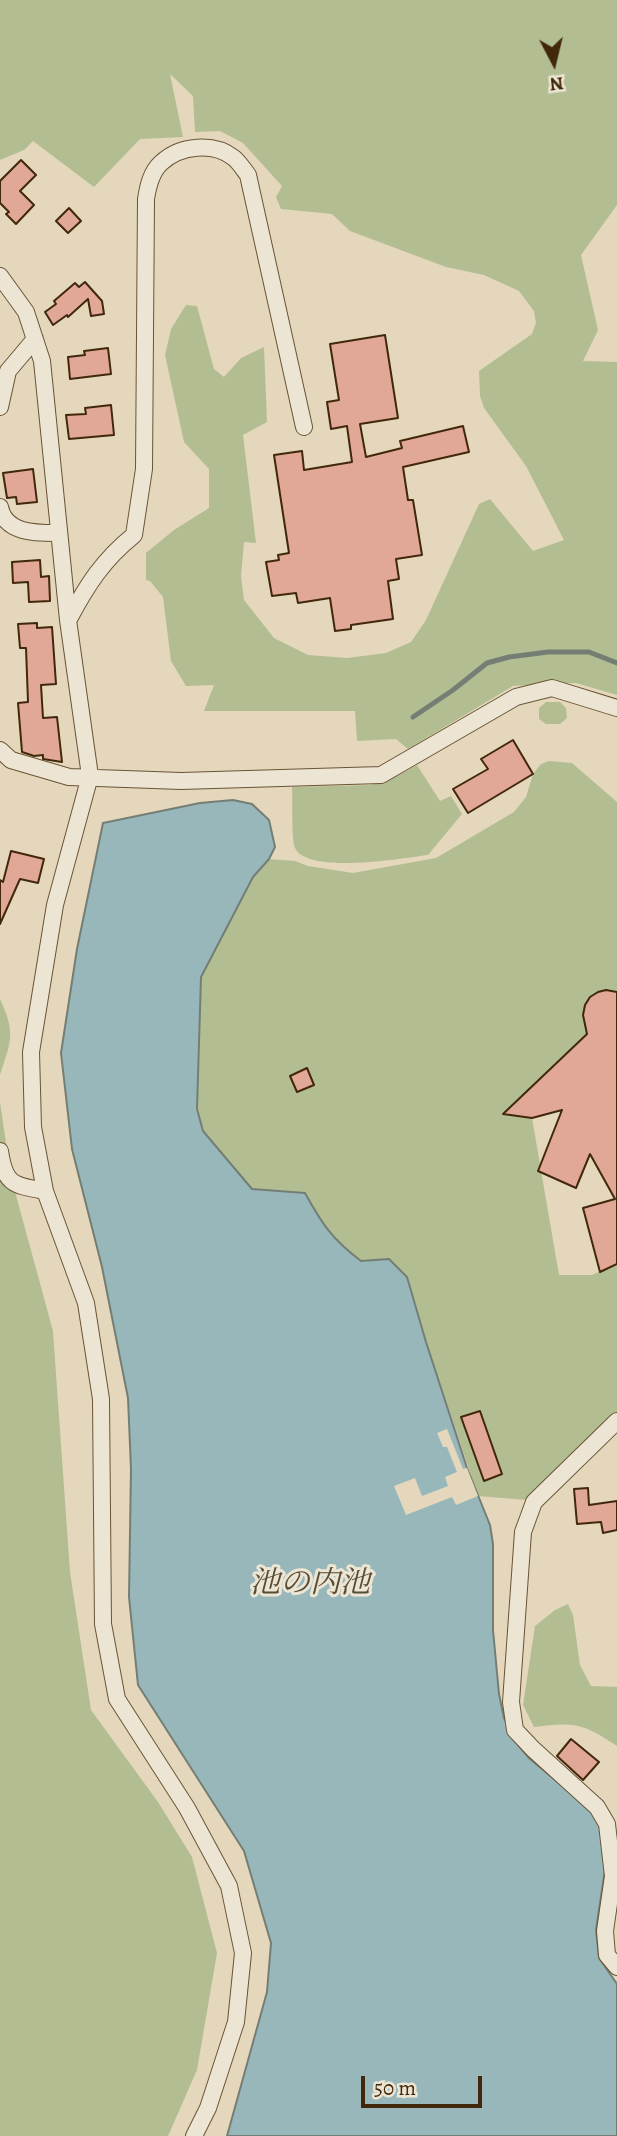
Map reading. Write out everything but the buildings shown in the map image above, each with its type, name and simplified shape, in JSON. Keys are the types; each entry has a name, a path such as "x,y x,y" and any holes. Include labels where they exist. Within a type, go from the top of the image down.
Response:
{"street":[{"path":"68,620 112,552 134,535 144,469 146,198 150,180 160,163 179,152 198,147 218,149 235,158 248,175 304,427"},
{"path":"0,276 26,312 42,361 68,620 90,776 55,905 31,1052 33,1127 45,1191 86,1303 101,1399 103,1624 117,1699 187,1808 229,1886 243,1953 236,2022 208,2108 194,2136"},
{"path":"0,407 8,371 35,339"},
{"path":"0,507 2,517 11,526 35,533 59,533"},
{"path":"0,750 10,760 69,777 181,781 381,775 516,697 552,688 617,708"},
{"path":"0,1151 2,1169 9,1182 45,1191"},
{"path":"617,1421 534,1502 523,1532 510,1702 515,1730 597,1807 607,1824 613,1876 605,1931 607,1955 617,1967"}],"green space":[{"path":"0,0 617,0 617,205 581,255 598,330 583,361 617,362 617,695 576,683 513,686 408,749 396,739 357,741 355,711 204,711 214,685 186,686 171,661 163,597 150,581 146,580 146,553 174,530 209,508 209,469 184,442 165,355 171,329 186,305 197,306 214,369 224,377 241,358 264,347 267,422 243,435 256,543 244,542 241,576 244,600 274,638 308,655 347,658 386,653 411,642 426,620 479,504 490,499 533,551 564,540 526,466 484,408 480,396 479,371 532,334 536,323 534,311 519,291 484,275 446,267 350,231 332,214 281,209 276,197 282,186 243,143 220,131 195,132 193,96 170,74 183,137 140,139 94,187 33,141 24,150 0,160"},
{"path":"546,702 560,702 566,708 567,718 560,724 546,724 539,719 539,708"},
{"path":"549,761 572,763 617,802 617,992 606,990 590,997 583,1015 587,1034 504,1113 532,1118 559,1275 592,1275 617,1264 617,1414 527,1500 478,1496 407,1277 389,1259 361,1261 351,1253 328,1230 305,1193 252,1189 203,1131 197,1109 201,977 253,877 269,859 295,861 308,866 353,873 436,858 514,812 526,797 533,774 541,764"},
{"path":"417,765 440,801 451,796 462,814 428,855 336,863 303,856 295,848 292,787 371,785"},
{"path":"0,999 8,1020 10,1037 0,1075"},
{"path":"0,1102 11,1177 53,1331 70,1572 91,1710 158,1802 192,1857 217,1953 197,2070 168,2136 0,2136"},
{"path":"568,1604 573,1615 580,1665 591,1686 617,1687 617,1746 578,1726 534,1727 523,1705 535,1626 555,1610"}],"water":[{"name":"池の内池","path":"233,800 252,804 269,820 275,847 269,859 253,877 201,977 197,1109 203,1131 252,1189 305,1193 328,1230 351,1253 361,1261 389,1259 407,1277 467,1468 490,1525 493,1544 493,1630 504,1718 518,1745 530,1759 595,1813 601,1832 605,1870 596,1930 599,1958 617,1984 617,2136 227,2136 267,1992 271,1943 244,1851 138,1685 129,1597 131,1469 128,1398 102,1267 72,1149 61,1053 77,949 103,823 200,803"}],"pier":[{"path":"447,1429 463,1469 467,1468 478,1496 456,1505 452,1497 406,1515 394,1486 415,1478 422,1496 448,1486 445,1477 457,1472 447,1447 443,1447 437,1433"}],"waterway":[{"path":"413,717 487,663 509,657 548,652 589,652 617,663"}]}
